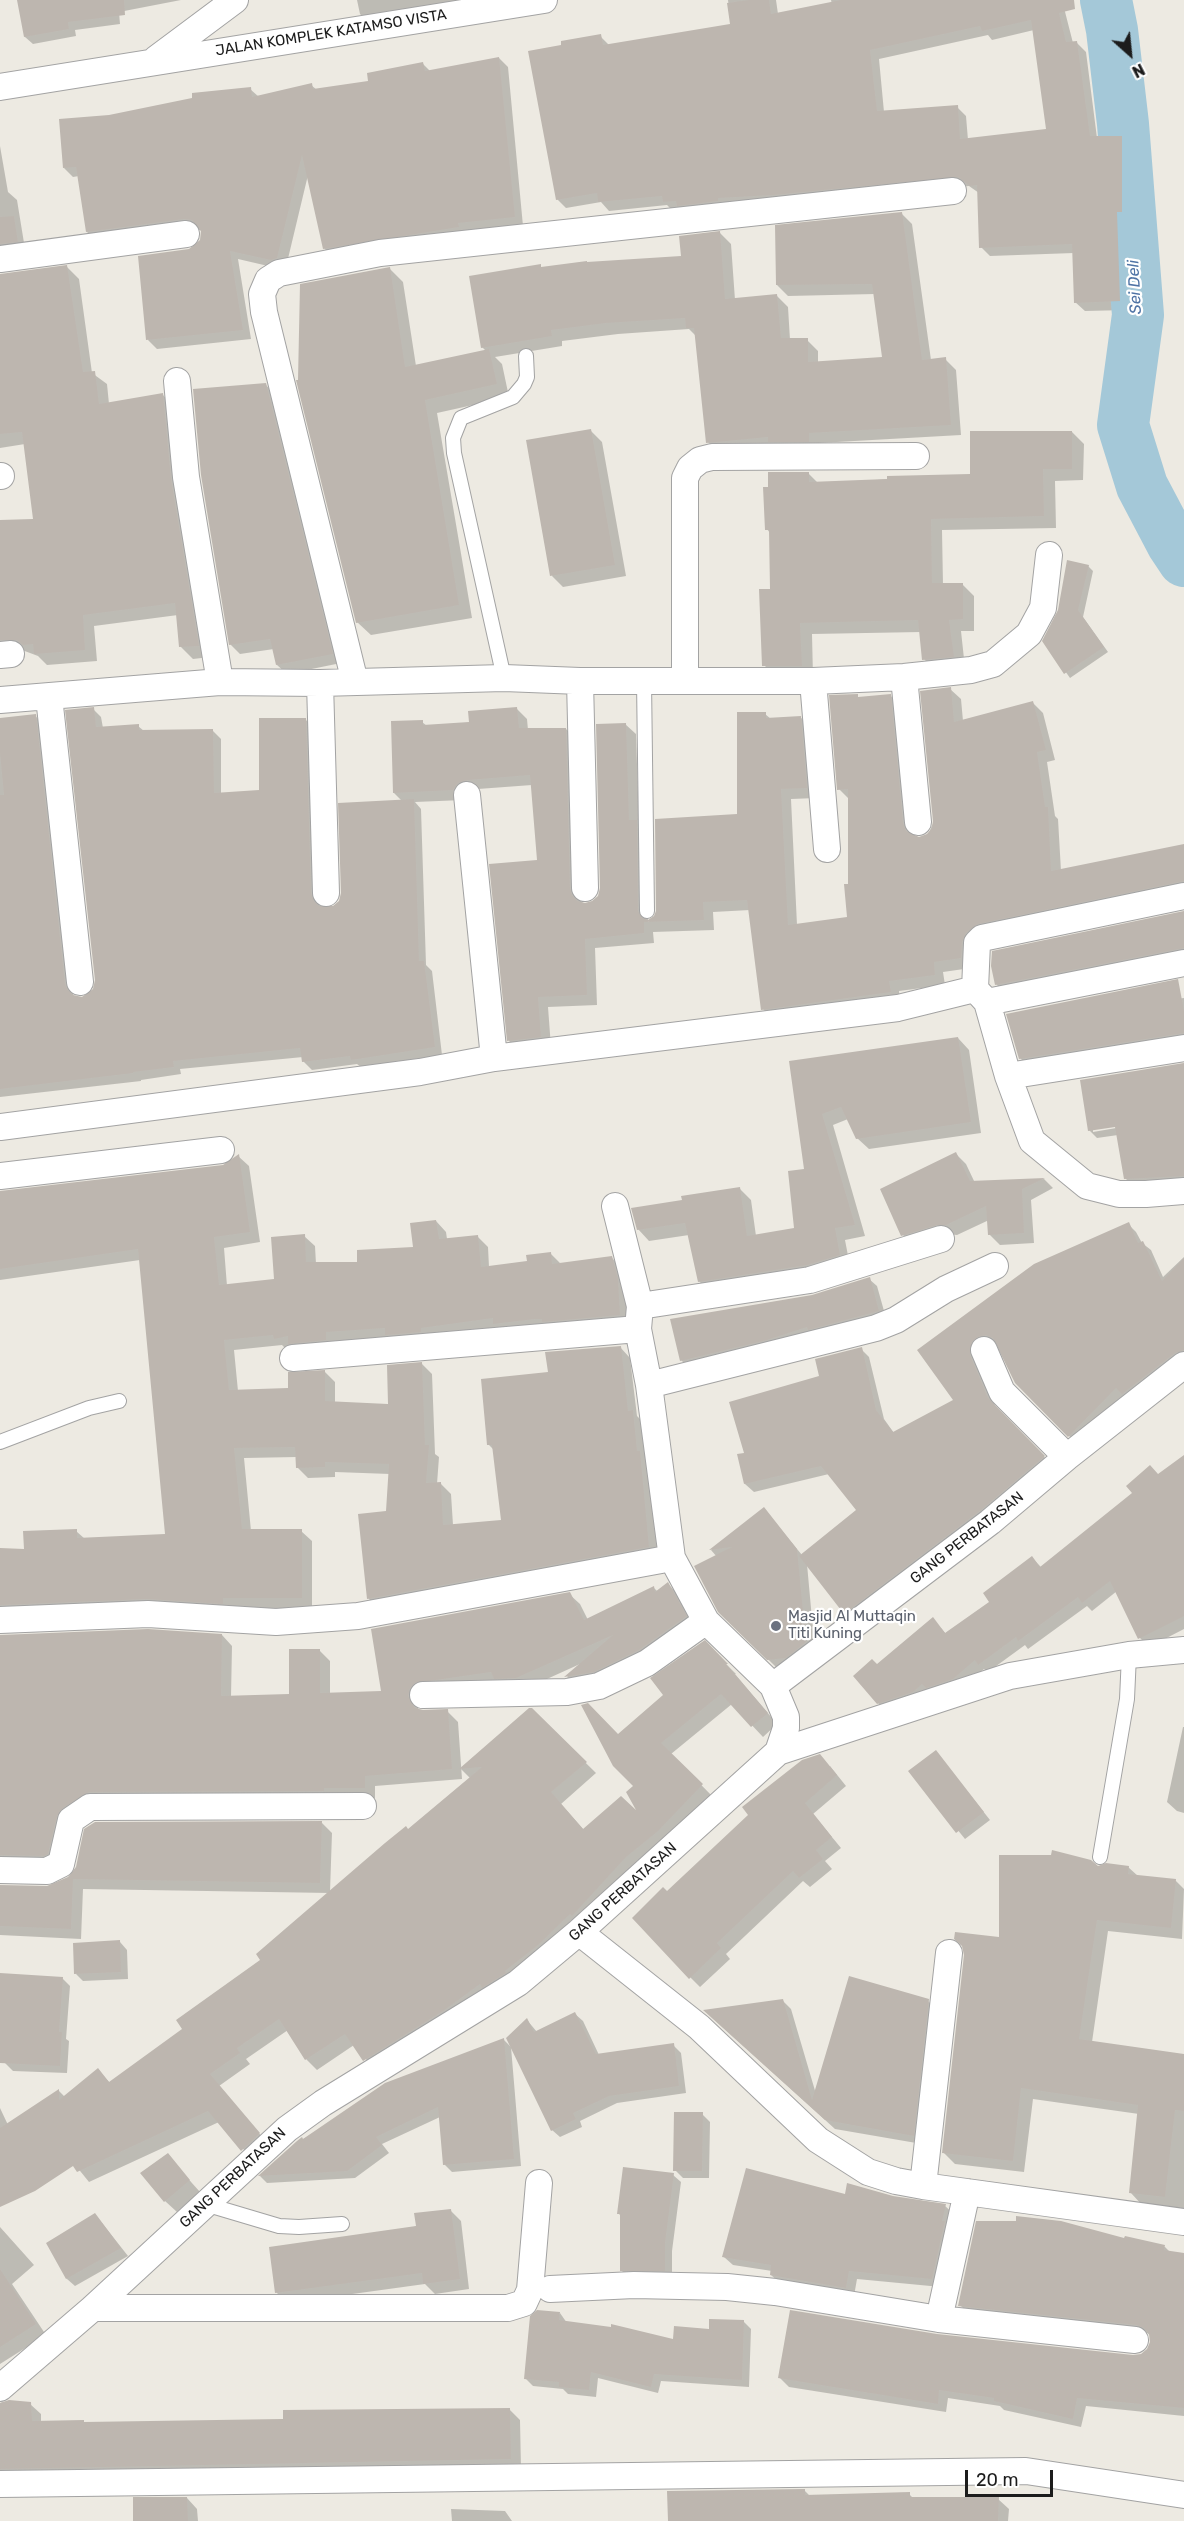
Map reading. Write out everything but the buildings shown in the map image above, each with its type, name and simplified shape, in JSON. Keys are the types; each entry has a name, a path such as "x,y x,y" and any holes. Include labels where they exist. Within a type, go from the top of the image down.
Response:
{"street":[{"name":"JALAN KOMPLEK KATAMSO VISTA","path":"154,61 235,0"},
{"name":"JALAN KOMPLEK KATAMSO VISTA","path":"0,87 544,0"},
{"path":"355,682 264,312 262,294 268,280 279,273 380,253 953,191"},
{"path":"0,259 186,234"},
{"path":"177,381 186,477 220,682"},
{"path":"685,680 685,478 690,468 700,460 712,457 916,456"},
{"path":"0,700 220,682 320,683 504,678 580,681 813,681 904,677 971,670 993,664 1029,634 1043,608 1049,555"},
{"path":"904,677 918,822"},
{"path":"580,681 585,888"},
{"path":"813,681 827,849"},
{"path":"320,683 326,893"},
{"path":"49,697 80,982"},
{"path":"467,795 494,1058"},
{"path":"1184,896 982,938 977,943 981,995 1032,1141 1088,1186 1119,1194 1184,1191"},
{"path":"0,1127 420,1072 494,1058 898,1008 1184,963"},
{"path":"1008,1076 1184,1048"},
{"path":"0,1176 221,1150"},
{"path":"615,1206 639,1318 672,1558 706,1621 773,1686 786,1717 786,1728 778,1752"},
{"path":"293,1358 639,1318 810,1280 940,1239"},
{"path":"649,1385 876,1328 897,1320 946,1289 995,1266"},
{"path":"984,1350 1002,1392 1067,1456"},
{"name":"GANG PERBATASAN","path":"773,1686 990,1522 1067,1456 1184,1365"},
{"path":"0,1620 148,1614 276,1622 358,1616 672,1558"},
{"path":"423,1695 567,1692 599,1686 647,1663 706,1621"},
{"path":"778,1752 1010,1676 1129,1655 1184,1650"},
{"name":"GANG PERBATASAN","path":"0,2388 93,2308 287,2129 322,2103 518,1983 579,1932 778,1752"},
{"path":"0,1870 47,1871 62,1864 71,1820 90,1807 363,1806"},
{"path":"579,1932 699,2027 818,2140 868,2172 896,2181 923,2186 1184,2222"},
{"path":"923,2186 949,1953"},
{"path":"93,2308 508,2308 524,2303 530,2290 539,2183"},
{"path":"939,2319 968,2192"},
{"path":"549,2289 634,2285 727,2287 775,2292 939,2319 1135,2340"},
{"path":"0,2484 1026,2471 1184,2495"}],"lane":[{"path":"504,678 454,453 453,438 461,418 513,397 527,377 526,356"},
{"path":"644,681 647,911"},
{"path":"0,1442 89,1408 118,1401"},
{"path":"1100,1857 1127,1699 1129,1655"},
{"path":"205,2204 279,2226 299,2227 342,2223"}],"waterway":[{"name":"Sei Deli","path":"1106,0 1112,30 1123,124 1138,315 1123,425 1142,486 1184,561"}],"place":[{"name":"Masjid Al Muttaqin Titi Kuning","path":"776,1626"}]}
